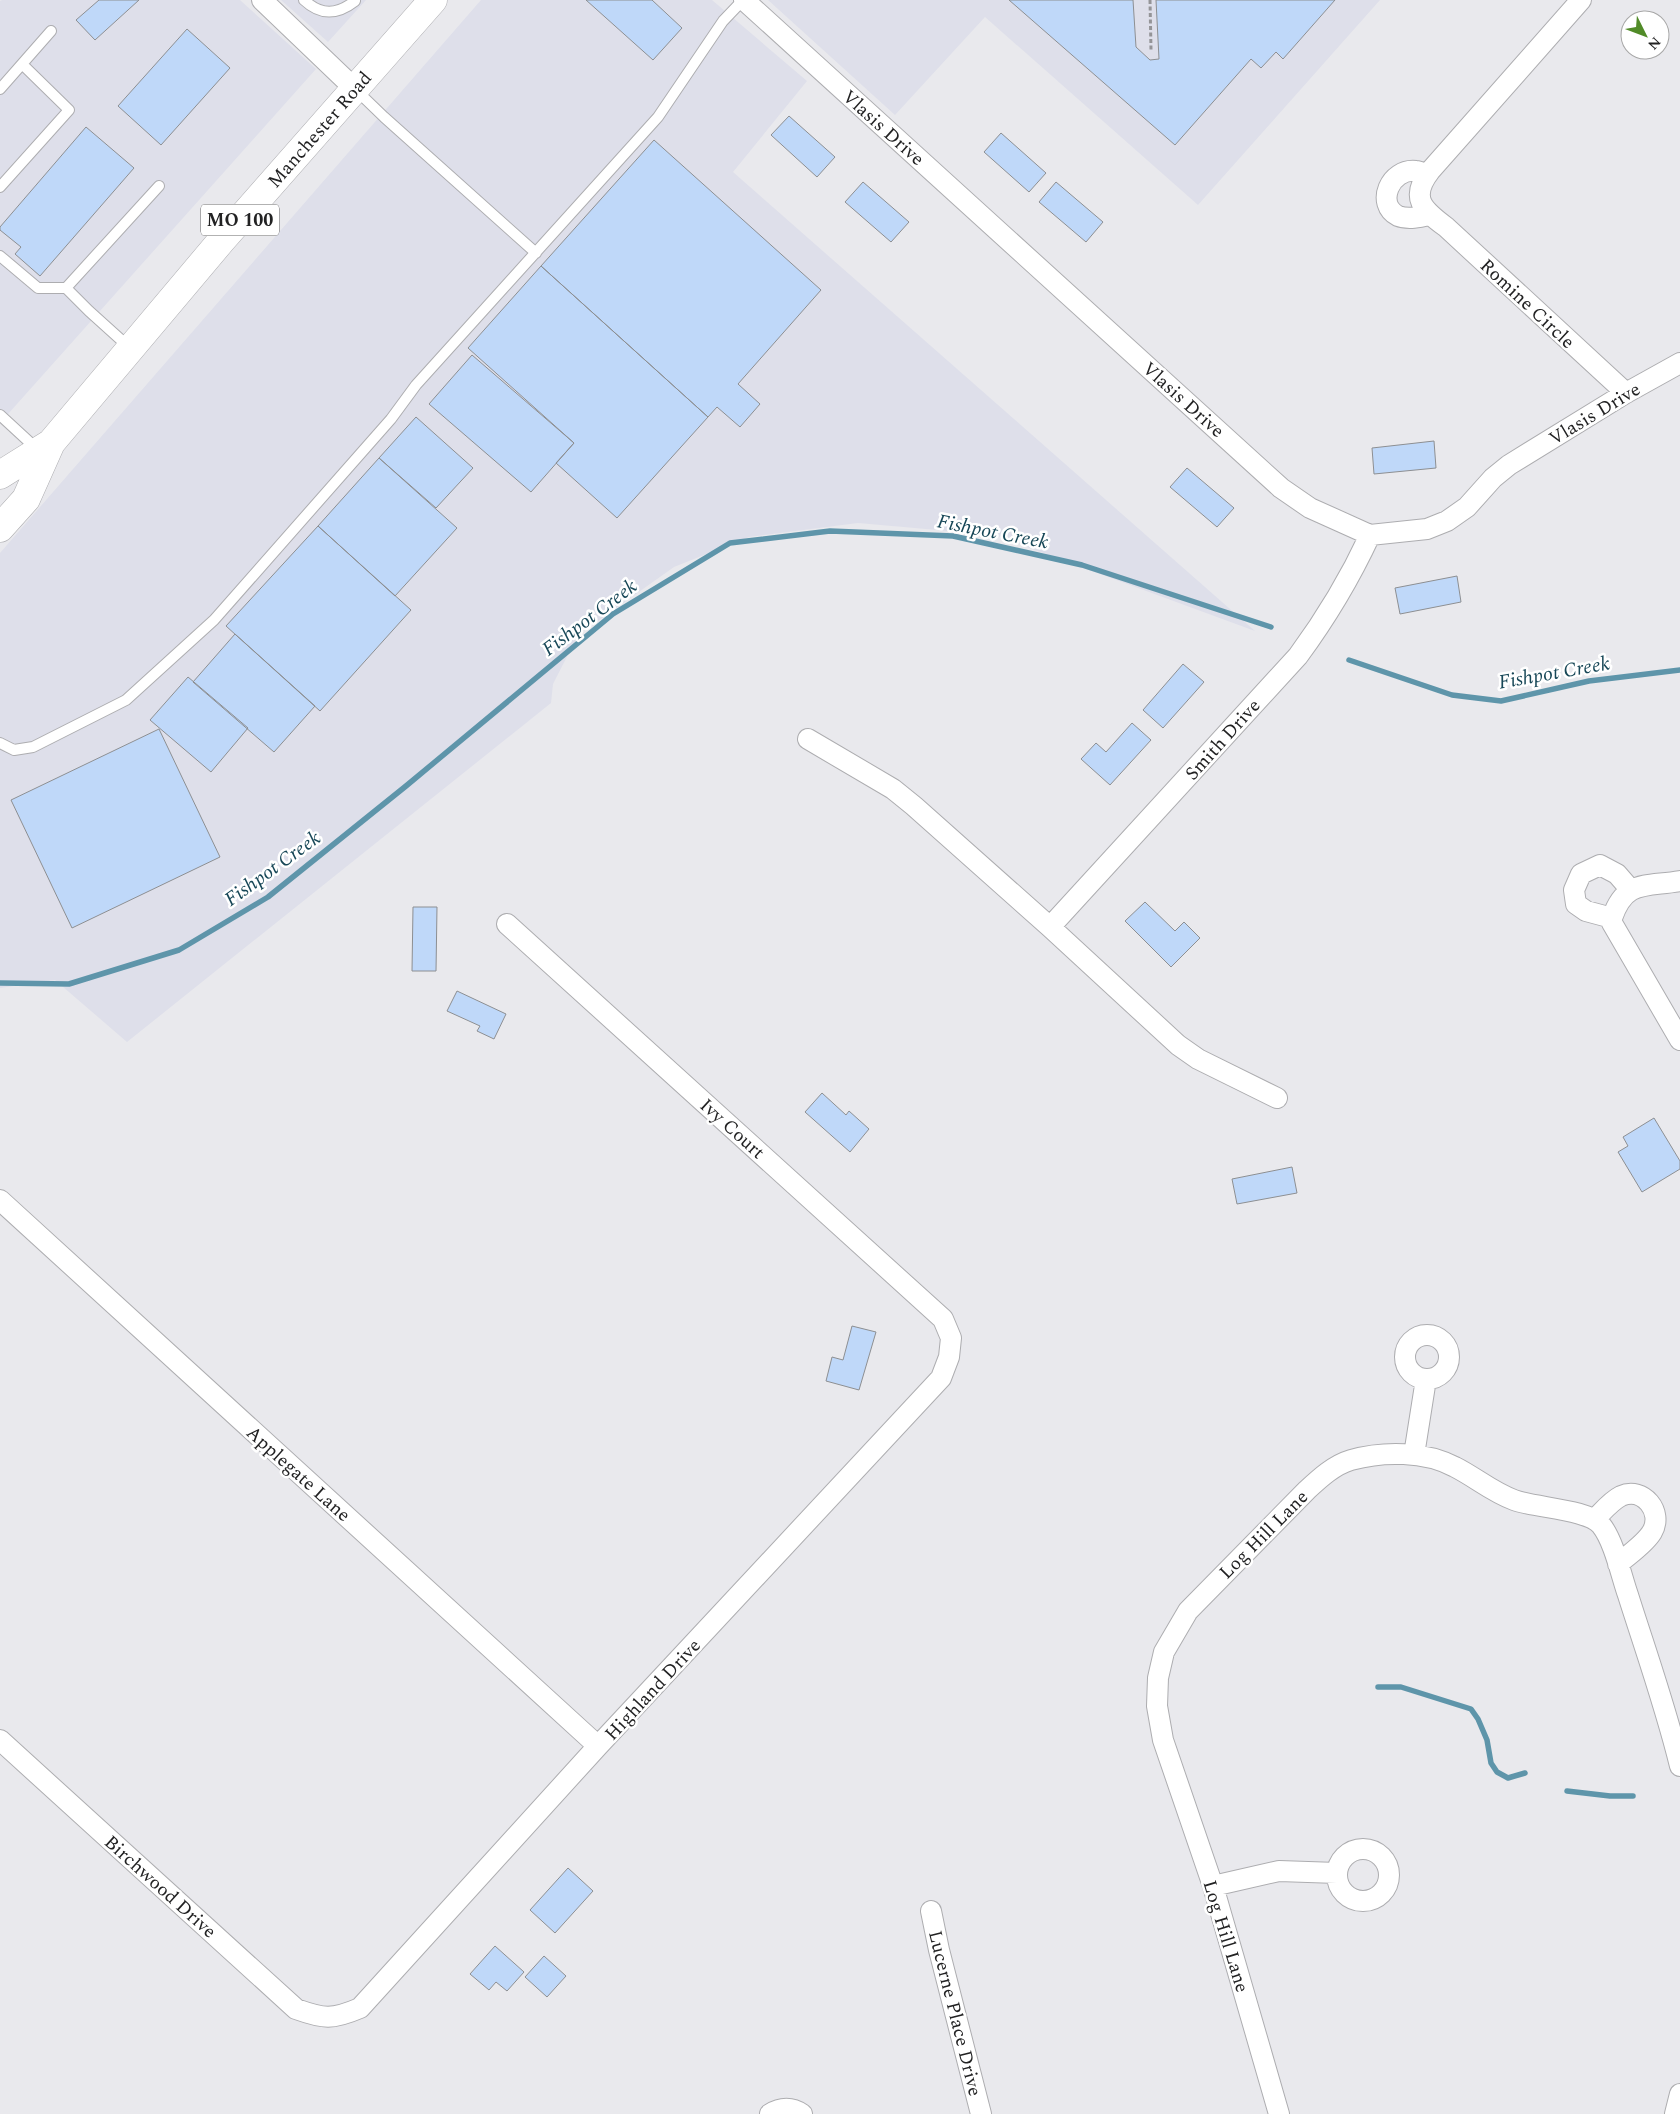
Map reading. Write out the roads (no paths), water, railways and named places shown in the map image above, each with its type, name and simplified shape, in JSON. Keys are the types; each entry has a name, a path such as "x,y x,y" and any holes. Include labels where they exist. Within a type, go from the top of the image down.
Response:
{"highway":[{"name":"Manchester Road","path":"0,475 45,447 433,0"},
{"name":"Manchester Road","path":"0,528 26,499 45,447"}],"street":[{"path":"262,0 355,88"},
{"name":"Vlasis Drive","path":"743,0 1281,488 1310,508 1370,535 1427,529 1448,520 1467,507 1493,478 1509,465 1680,363"},
{"name":"Romine Circle","path":"1581,0 1422,180 1419,195 1424,209 1430,215 1446,227 1626,394"},
{"path":"1427,174 1415,171 1401,173 1389,184 1387,196 1390,208 1398,216 1408,218 1430,215"},
{"name":"Smith Drive","path":"1050,926 1298,656 1320,625 1358,561 1370,535"},
{"path":"808,738 893,789 914,806 1050,926 1178,1045 1198,1059 1276,1098"},
{"path":"1612,918 1586,912 1576,904 1574,890 1581,874 1600,865 1617,874 1630,889"},
{"path":"1680,881 1630,889 1618,901 1612,918 1612,923 1680,1040"},
{"name":"Ivy Court","path":"507,924 944,1319 951,1338"},
{"name":"Applegate Lane","path":"0,1200 598,1746"},
{"name":"Highland Drive","path":"329,2018 360,2008 598,1746 941,1378 949,1358 951,1338"},
{"path":"1414,1455 1426,1378"},
{"name":"Log Hill Lane","path":"1279,2114 1213,1886 1164,1740 1157,1706 1158,1678 1164,1652 1188,1611 1307,1490 1328,1471 1350,1460 1394,1455 1414,1455 1439,1461 1455,1467 1490,1489 1514,1500 1534,1506 1578,1513 1595,1519"},
{"path":"1618,1564 1652,1534 1656,1517 1654,1509 1647,1499 1631,1494 1622,1495 1613,1501 1595,1519 1602,1525 1618,1564 1670,1727 1680,1766"},
{"name":"Birchwood Drive","path":"0,1740 296,2009 329,2018"},
{"path":"1213,1886 1279,1871 1337,1873"},
{"name":"Lucerne Place Drive","path":"931,1911 981,2114"},
{"path":"1675,2114 1680,2094"},
{"path":"770,2114 780,2109 789,2108 802,2114"}],"lane":[{"path":"304,0 322,12 343,10 354,1"},
{"path":"0,743 14,750 33,747 126,700 214,620 391,420 416,385 658,117 723,21 743,0"},
{"path":"0,89 50,31"},
{"path":"0,187 69,110 22,64"},
{"path":"355,88 384,117 536,253"},
{"path":"66,288 159,186"},
{"path":"0,256 38,288 66,288 89,312 131,348"},
{"path":"0,415 45,447"}],"waterway":[{"name":"Fishpot Creek","path":"0,983 69,984 179,950 268,897 406,786 613,614 730,543 830,531 953,536 1082,565 1271,627"},
{"name":"Fishpot Creek","path":"1349,660 1452,695 1501,701 1589,681 1680,670"},
{"path":"1378,1687 1401,1687 1471,1709 1478,1719 1487,1740 1491,1763 1497,1772 1508,1778 1525,1773"},
{"path":"1567,1791 1610,1796 1633,1796"}]}
